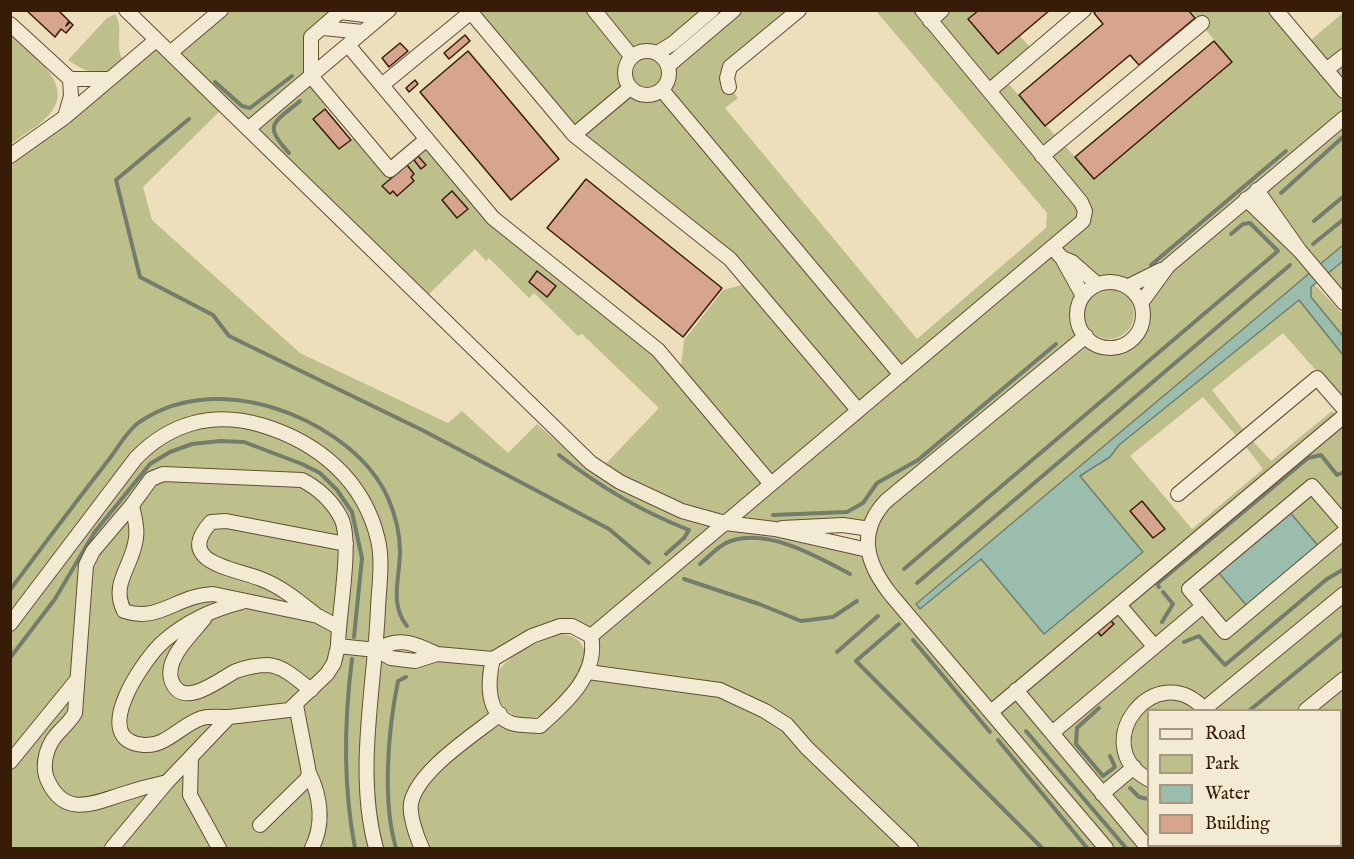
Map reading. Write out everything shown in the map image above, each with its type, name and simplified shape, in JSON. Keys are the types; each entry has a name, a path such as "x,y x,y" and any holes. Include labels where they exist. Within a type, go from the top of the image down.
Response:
{"lane":[{"path":"126,10 591,463 620,482 682,511 725,523 775,529 868,550"},
{"path":"170,53 221,10"},
{"path":"594,10 632,57"},
{"path":"657,53 668,66 669,78 662,90 646,96 630,88 625,72 632,57 640,52 657,53 672,44 712,10"},
{"path":"668,66 734,10"},
{"path":"729,87 727,78 730,67 799,10"},
{"path":"591,636 1083,221 1085,212 1081,202 926,16 942,10"},
{"path":"989,91 1084,10"},
{"path":"1276,10 1344,91"},
{"path":"385,14 341,11 311,37 311,76 390,170 427,139"},
{"path":"382,85 470,11 574,135 730,259 858,411"},
{"path":"249,129 385,14"},
{"path":"10,24 70,79 110,79"},
{"path":"1042,156 1202,24"},
{"path":"322,28 363,32"},
{"path":"10,156 65,117 156,40"},
{"path":"348,45 493,218 658,350 771,484"},
{"path":"1326,70 1344,56"},
{"path":"65,117 71,96 70,79"},
{"path":"574,135 630,88"},
{"path":"662,90 901,375"},
{"path":"1141,303 1168,266 1344,118"},
{"path":"1257,190 1300,251 1343,302"},
{"path":"1246,199 1300,251"},
{"path":"1052,247 1062,258 1083,296"},
{"path":"1062,258 1072,262 1096,284"},
{"path":"1127,286 1141,303 1143,320 1132,340 1110,348 1098,345 1086,336 1077,319 1083,296 1096,284 1108,282 1127,286 1168,266"},
{"path":"1086,336 886,501 875,513 870,529 868,550 871,564 882,584 1106,849"},
{"path":"1178,494 1317,378 1344,409"},
{"path":"991,712 1344,416"},
{"path":"10,624 136,458 154,440 192,423 210,419 235,420 275,429 299,441 339,468 354,484 367,505 379,542 376,650 368,780 376,849"},
{"path":"167,782 83,806 67,802 52,790 45,774 45,759 52,740 68,726 75,713 86,565 93,551 151,479 163,474 303,480 314,485 342,519 346,544 338,646 334,663 327,674 289,710 203,718 184,726 161,742 145,745 130,741 120,731 117,717 147,660 163,642 185,625 243,601"},
{"path":"1344,524 1338,506 1312,486 1189,589 1225,632 1344,532"},
{"path":"132,505 136,540 120,579 118,599 124,611 138,616 153,614 195,595 213,594 318,616"},
{"path":"338,627 318,616 286,592 261,579 211,563 203,556 199,544 202,531 211,522 226,521 346,544"},
{"path":"775,529 824,525 870,529"},
{"path":"1206,709 1344,594"},
{"path":"1119,605 1154,646"},
{"path":"1052,733 1203,606"},
{"path":"209,614 174,659 170,673 173,685 183,692 193,694 238,671 255,665 272,665 287,671 311,690"},
{"path":"338,646 376,650 391,658 415,661 437,654 493,659 532,636 560,626 572,626 591,636"},
{"path":"493,659 488,681 493,709 509,723 540,726 564,705 588,672 594,652 591,636"},
{"path":"588,672 720,690 765,711 787,725 807,748 910,849"},
{"path":"1308,709 1344,679"},
{"path":"10,762 76,681"},
{"path":"1017,690 1147,845"},
{"path":"1147,777 1134,767 1127,756 1124,738 1128,719 1140,704 1156,695 1175,693 1193,700 1204,709"},
{"path":"296,705 309,773 321,805 319,831 312,849"},
{"path":"422,849 411,805 421,780 500,714"},
{"path":"103,849 114,845 167,782 230,717"},
{"path":"191,758 190,795 219,849"},
{"path":"1102,794 1134,767"},
{"path":"260,825 306,779 309,773"}],"green space":[{"path":"221,11 342,11 311,38 311,76 333,102 313,119 339,149 359,134 390,170 427,139 493,218 680,375 684,340 723,290 749,283 574,135 469,11 799,11 730,67 729,87 738,98 725,108 917,339 1046,228 1047,213 876,11 979,11 998,54 1020,36 1035,53 1004,79 1094,178 1232,62 1191,11 1276,11 1305,45 1343,13 1343,245 916,604 921,609 981,559 1044,634 1143,552 1080,476 1097,467 1119,445 1299,300 1343,355 1343,401 1283,333 1212,390 1245,432 1238,438 1203,397 1130,456 1192,529 1263,469 1244,444 1251,439 1271,461 1332,411 1343,420 1343,848 11,848 11,156 156,40 171,53","holes":["648,51 664,58 669,75 662,90 646,96 630,88 625,72 632,57","225,106 426,297 475,249 486,261 489,258 529,298 534,293 578,336 582,334 659,408 595,475 537,424 508,453 462,411 448,423 300,353 152,220 143,187","407,165 414,173 411,177 414,182 398,196 393,191 389,194 382,186","453,191 468,209 457,218 442,200","1072,262 1097,284 1108,282 1127,287 1158,279 1143,308 1139,331 1132,340 1110,348 1088,339 1077,319 1083,296","537,271 556,286 547,297 529,282","1142,501 1165,528 1153,538","777,529 870,529 868,550","572,626 591,636 588,672 540,726 510,723 488,681 493,659","391,641 436,654 391,658"]},
{"path":"115,14 119,26 119,50 124,62 109,70 96,72 83,69 68,60 107,18"},
{"path":"11,35 49,71 58,93 56,104 48,116 11,144"},
{"path":"647,58 658,62 662,73 658,84 647,88 636,84 632,73 636,62"},
{"path":"1343,261 1343,295 1326,275"},
{"path":"1314,284 1343,314 1343,336 1311,297 1311,287"},
{"path":"1104,289 1114,289 1127,296 1134,309 1134,319 1127,332 1114,339 1104,339 1095,335 1088,328 1084,319 1084,309 1088,300 1095,293"},
{"path":"559,634 572,636 581,644 585,655 583,667 562,695 542,714 526,718 516,716 508,711 498,696 497,677 501,668 519,652"}],"water":[{"path":"1343,245 1343,261 1311,287 1311,297 1343,336 1343,355 1299,300 1119,445 1110,457 1080,476 1143,552 1044,634 981,559 920,609 916,604"},
{"path":"1283,504 1325,554 1254,614 1211,564"}],"building":[{"path":"26,10 58,10 69,21 66,26 70,22 73,25 66,33 61,29 55,37"},
{"path":"979,10 1050,10 998,54 968,19"},
{"path":"1097,10 1188,10 1195,18 1139,65 1130,55 1045,126 1019,95 1103,24 1094,13"},
{"path":"465,35 470,41 449,59 444,53"},
{"path":"1214,41 1232,62 1094,179 1075,157"},
{"path":"400,43 408,51 389,67 382,58"},
{"path":"468,51 559,159 511,200 420,92"},
{"path":"415,80 418,84 409,92 406,88"},
{"path":"325,109 351,140 339,149 313,119"},
{"path":"418,156 426,165 421,169 414,160"},
{"path":"407,165 414,174 411,177 414,181 397,196 393,191 390,194 382,186"},
{"path":"586,179 722,288 683,337 547,228"},
{"path":"452,191 468,209 457,218 442,200"},
{"path":"537,271 556,286 547,297 529,282"},
{"path":"1142,501 1165,529 1153,538 1130,511"},
{"path":"1111,621 1114,624 1101,636 1098,632"}],"waterway":[{"path":"215,82 242,106 250,108 292,76"},
{"path":"289,153 276,136 275,124 300,101"},
{"path":"189,119 116,180 140,277 213,315 229,336 424,431 609,529 649,563"},
{"path":"1281,193 1344,136"},
{"path":"1151,265 1286,151"},
{"path":"1314,221 1344,196"},
{"path":"1313,244 1344,219"},
{"path":"904,569 1278,251 1250,223 1243,224 1231,234"},
{"path":"917,583 1290,265"},
{"path":"773,515 847,512 863,503 877,483 918,460 1056,344"},
{"path":"10,590 125,436 138,423 174,405 213,399 233,400 272,407 320,428 347,447 371,470 388,498 397,525 400,552 397,600 398,609 407,626"},
{"path":"10,658 55,599 94,533 150,464 170,452 192,444 220,441 244,442 302,464 320,473 337,490 352,512 362,558 354,637"},
{"path":"559,455 621,497 689,530 684,538 666,554"},
{"path":"1159,587 1157,584 1308,458 1321,455 1337,475 1344,472"},
{"path":"700,564 729,542 749,538 764,539 794,547 850,574"},
{"path":"1184,642 1199,636 1225,665 1327,579 1344,569"},
{"path":"684,579 759,604 801,621 833,617 857,601"},
{"path":"1162,622 1173,604 1163,592"},
{"path":"837,652 878,616"},
{"path":"899,624 856,661 1042,848"},
{"path":"1251,709 1344,633"},
{"path":"913,640 990,732"},
{"path":"352,659 347,706 346,754 348,801 355,848"},
{"path":"396,848 389,809 389,743 398,681 406,677"},
{"path":"1099,708 1077,728 1076,744 1103,776 1115,767 1110,756"},
{"path":"1026,731 1126,848"},
{"path":"998,740 1087,848"},
{"path":"1130,788 1139,797 1147,799"}]}
